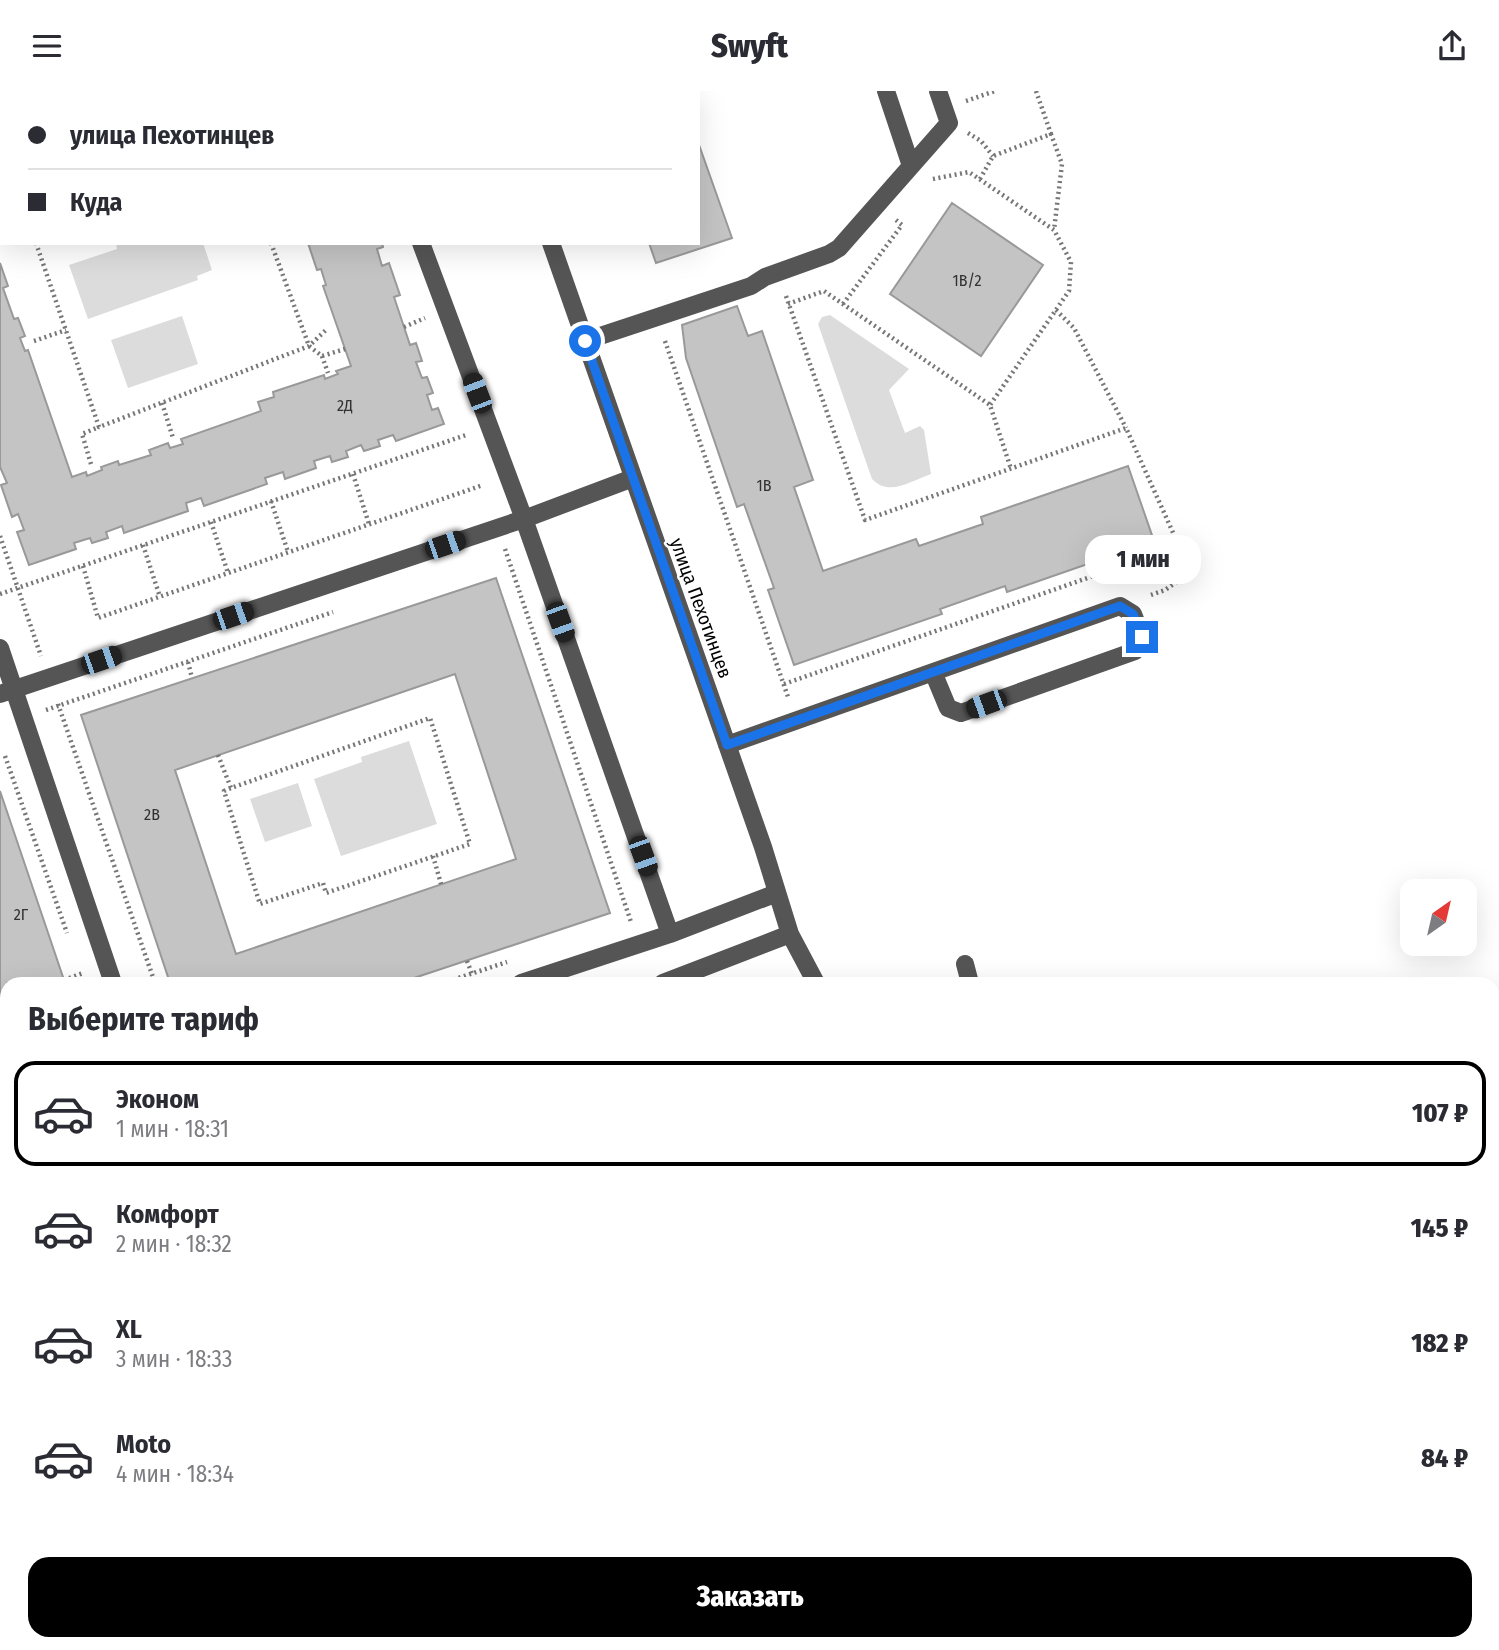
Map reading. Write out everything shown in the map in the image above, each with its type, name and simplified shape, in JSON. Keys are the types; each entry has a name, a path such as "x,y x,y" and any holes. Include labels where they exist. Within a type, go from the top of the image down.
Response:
{"street":[{"path":"886,91 911,166"},
{"path":"585,341 751,286 839,248 949,123 938,91"},
{"path":"422,245 524,519 670,934"},
{"name":"улица Пехотинцев","path":"552,245 727,745 790,934 813,977"},
{"path":"7,692 524,519 633,478"},
{"path":"727,745 796,720 1120,606 1133,614 1142,637 1135,651 961,713 948,708 933,672"},
{"path":"0,649 7,692 24,717 111,977"},
{"path":"540,977 670,934 777,893"},
{"path":"679,977 790,934"},
{"path":"965,964 968,977"}],"path":[{"path":"1036,91 1062,164 1054,230"},
{"path":"949,123 981,141 993,156"},
{"path":"980,179 993,156 1051,134"},
{"path":"891,188 969,172 1054,230 1071,262 1069,291 990,405"},
{"path":"843,304 902,225 876,206"},
{"path":"37,245 99,427"},
{"path":"272,245 309,346 322,356 328,373"},
{"path":"778,273 865,520 1126,428"},
{"path":"788,304 824,291 990,405 1010,469"},
{"path":"422,305 430,331"},
{"path":"1056,310 1074,328 1126,428 1189,573 1165,590 1120,606"},
{"path":"657,317 796,720"},
{"path":"404,327 426,318"},
{"path":"91,464 82,434 309,346 327,329"},
{"path":"34,341 66,330"},
{"path":"322,356 345,349"},
{"path":"162,403 173,438"},
{"path":"461,422 470,447"},
{"path":"0,594 466,435"},
{"path":"353,474 369,524"},
{"path":"82,566 98,618 483,485 638,944"},
{"path":"271,501 288,552"},
{"path":"211,522 228,573"},
{"path":"0,536 153,977"},
{"path":"143,545 160,597"},
{"path":"784,684 1179,545"},
{"path":"494,558 506,553"},
{"path":"24,717 341,610"},
{"path":"188,662 192,678"},
{"path":"430,717 470,844 326,893 323,883 260,904 224,791 231,788 430,717"},
{"path":"218,755 231,788"},
{"path":"5,756 68,936"},
{"path":"433,856 441,884"},
{"path":"76,961 82,977"},
{"path":"467,961 472,974"}],"shaded area":[{"path":"116,245 204,245 212,270 197,276 198,280 88,319 69,265 117,249"},
{"path":"830,315 909,369 889,390 905,433 920,426 924,430 931,474 893,487 886,487 872,479 818,324 822,317"},
{"path":"182,316 198,364 128,388 111,340"},
{"path":"409,741 437,824 341,856 314,779 362,762 361,757"},
{"path":"298,783 312,826 265,842 250,799"}],"building":[{"path":"700,148 732,238 656,263 650,245 700,245"},
{"path":"952,203 1043,265 981,356 890,294"},
{"path":"309,245 382,245 377,249 382,266 389,263 400,295 394,297 410,345 416,343 422,361 416,362 422,378 427,377 433,393 427,395 432,410 438,408 444,424 396,441 393,435 378,440 380,446 364,451 361,445 346,451 348,457 332,462 330,456 314,461 316,468 285,479 283,472 265,478 267,484 204,506 201,498 186,503 188,511 124,533 122,526 106,532 108,538 92,543 90,538 74,543 76,549 29,565 17,532 24,530 18,514 12,517 1,485 7,483 0,467 0,263 8,286 3,288 14,319 18,318 25,336 20,338 25,351 28,350 72,477 86,472 87,476 118,461 119,465 151,455 149,450 168,443 170,448 183,444 181,439 261,411 258,402 274,397 273,392 324,375 325,379 338,374 336,371 351,366 323,286 326,285 321,269 317,270"},
{"path":"737,306 748,336 762,331 813,480 794,487 823,571 916,539 919,546 983,524 981,517 1128,466 1154,541 1007,592 1005,586 940,609 942,614 794,665 768,590 774,588 744,504 737,507 686,358 682,325"},
{"path":"496,578 610,913 417,977 168,977 81,715","holes":["455,674 516,859 236,954 175,770"]},
{"path":"0,791 63,977 0,977"}],"route":[{"path":"585,341 727,745 1120,606 1133,614 1142,637"}]}
